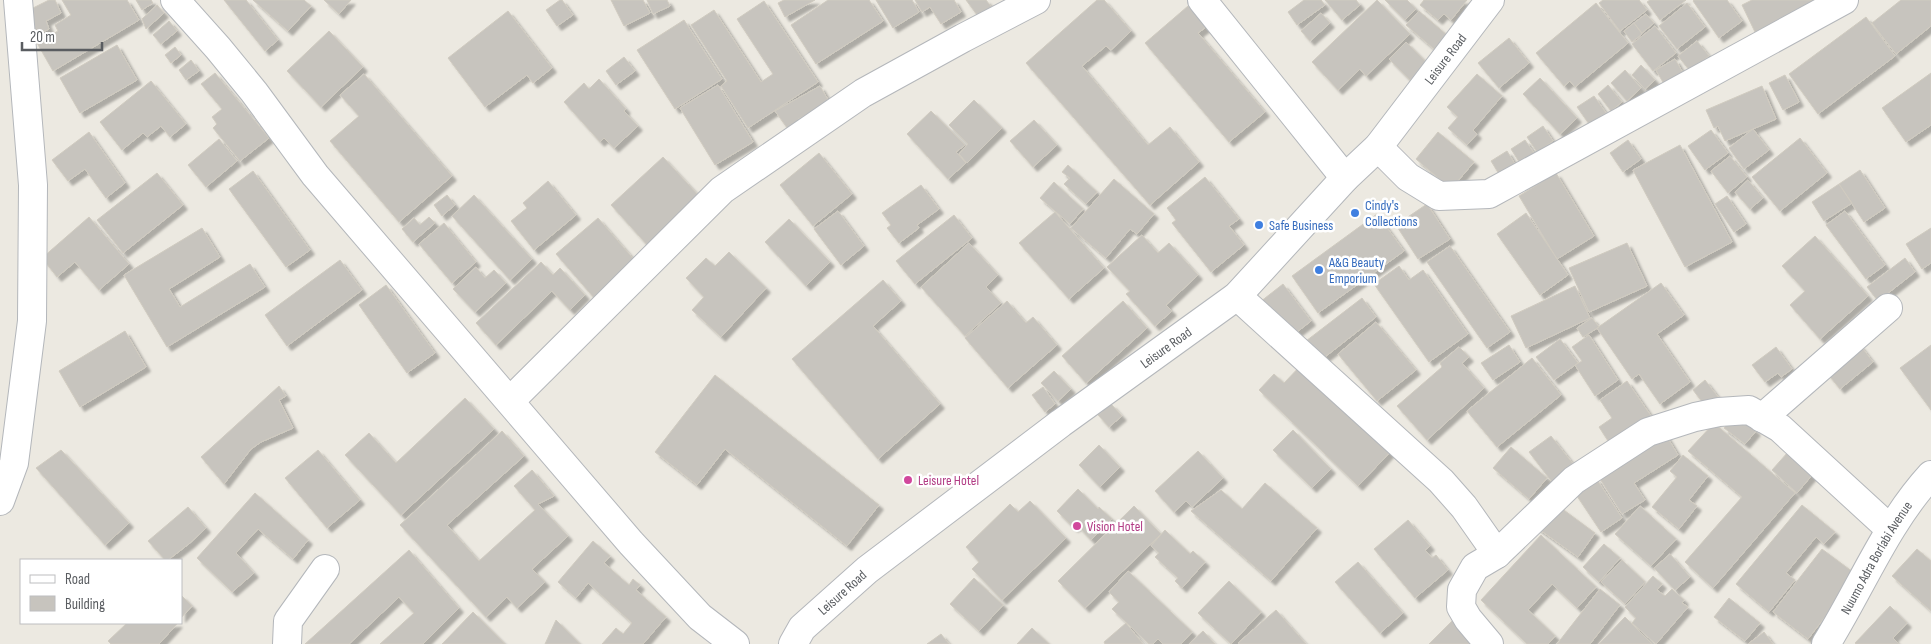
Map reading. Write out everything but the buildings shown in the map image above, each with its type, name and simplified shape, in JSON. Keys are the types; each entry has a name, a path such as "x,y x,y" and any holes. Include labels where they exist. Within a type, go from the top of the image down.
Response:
{"street":[{"path":"0,501 14,463 32,321 33,184 18,0"},
{"path":"175,0 254,92 315,175 631,543 700,617 734,644"},
{"path":"510,401 722,190 863,93 1036,0"},
{"path":"1202,0 1345,178"},
{"name":"Leisure Road","path":"793,644 802,628 867,570 1061,423 1238,296 1345,178 1378,147 1490,0"},
{"path":"1378,147 1408,177 1439,196 1489,194 1844,0"},
{"path":"1238,296 1441,480 1464,507 1496,554"},
{"path":"1762,418 1888,308"},
{"path":"1489,644 1461,607 1462,590 1475,567 1496,554 1574,480 1648,432 1695,417 1719,412 1749,410 1780,428 1890,529"},
{"name":"Nuumo Adra Borlabi Avenue","path":"1826,644 1843,617 1890,529 1931,475"},
{"path":"287,644 288,621 325,569"}],"place":[{"name":"Cindy's Collections","path":"1355,213"},
{"name":"Safe Business","path":"1259,225"},
{"name":"A&G Beauty Emporium","path":"1319,270"},
{"name":"Leisure Hotel","path":"908,480"},
{"name":"Vision Hotel","path":"1077,526"}]}
